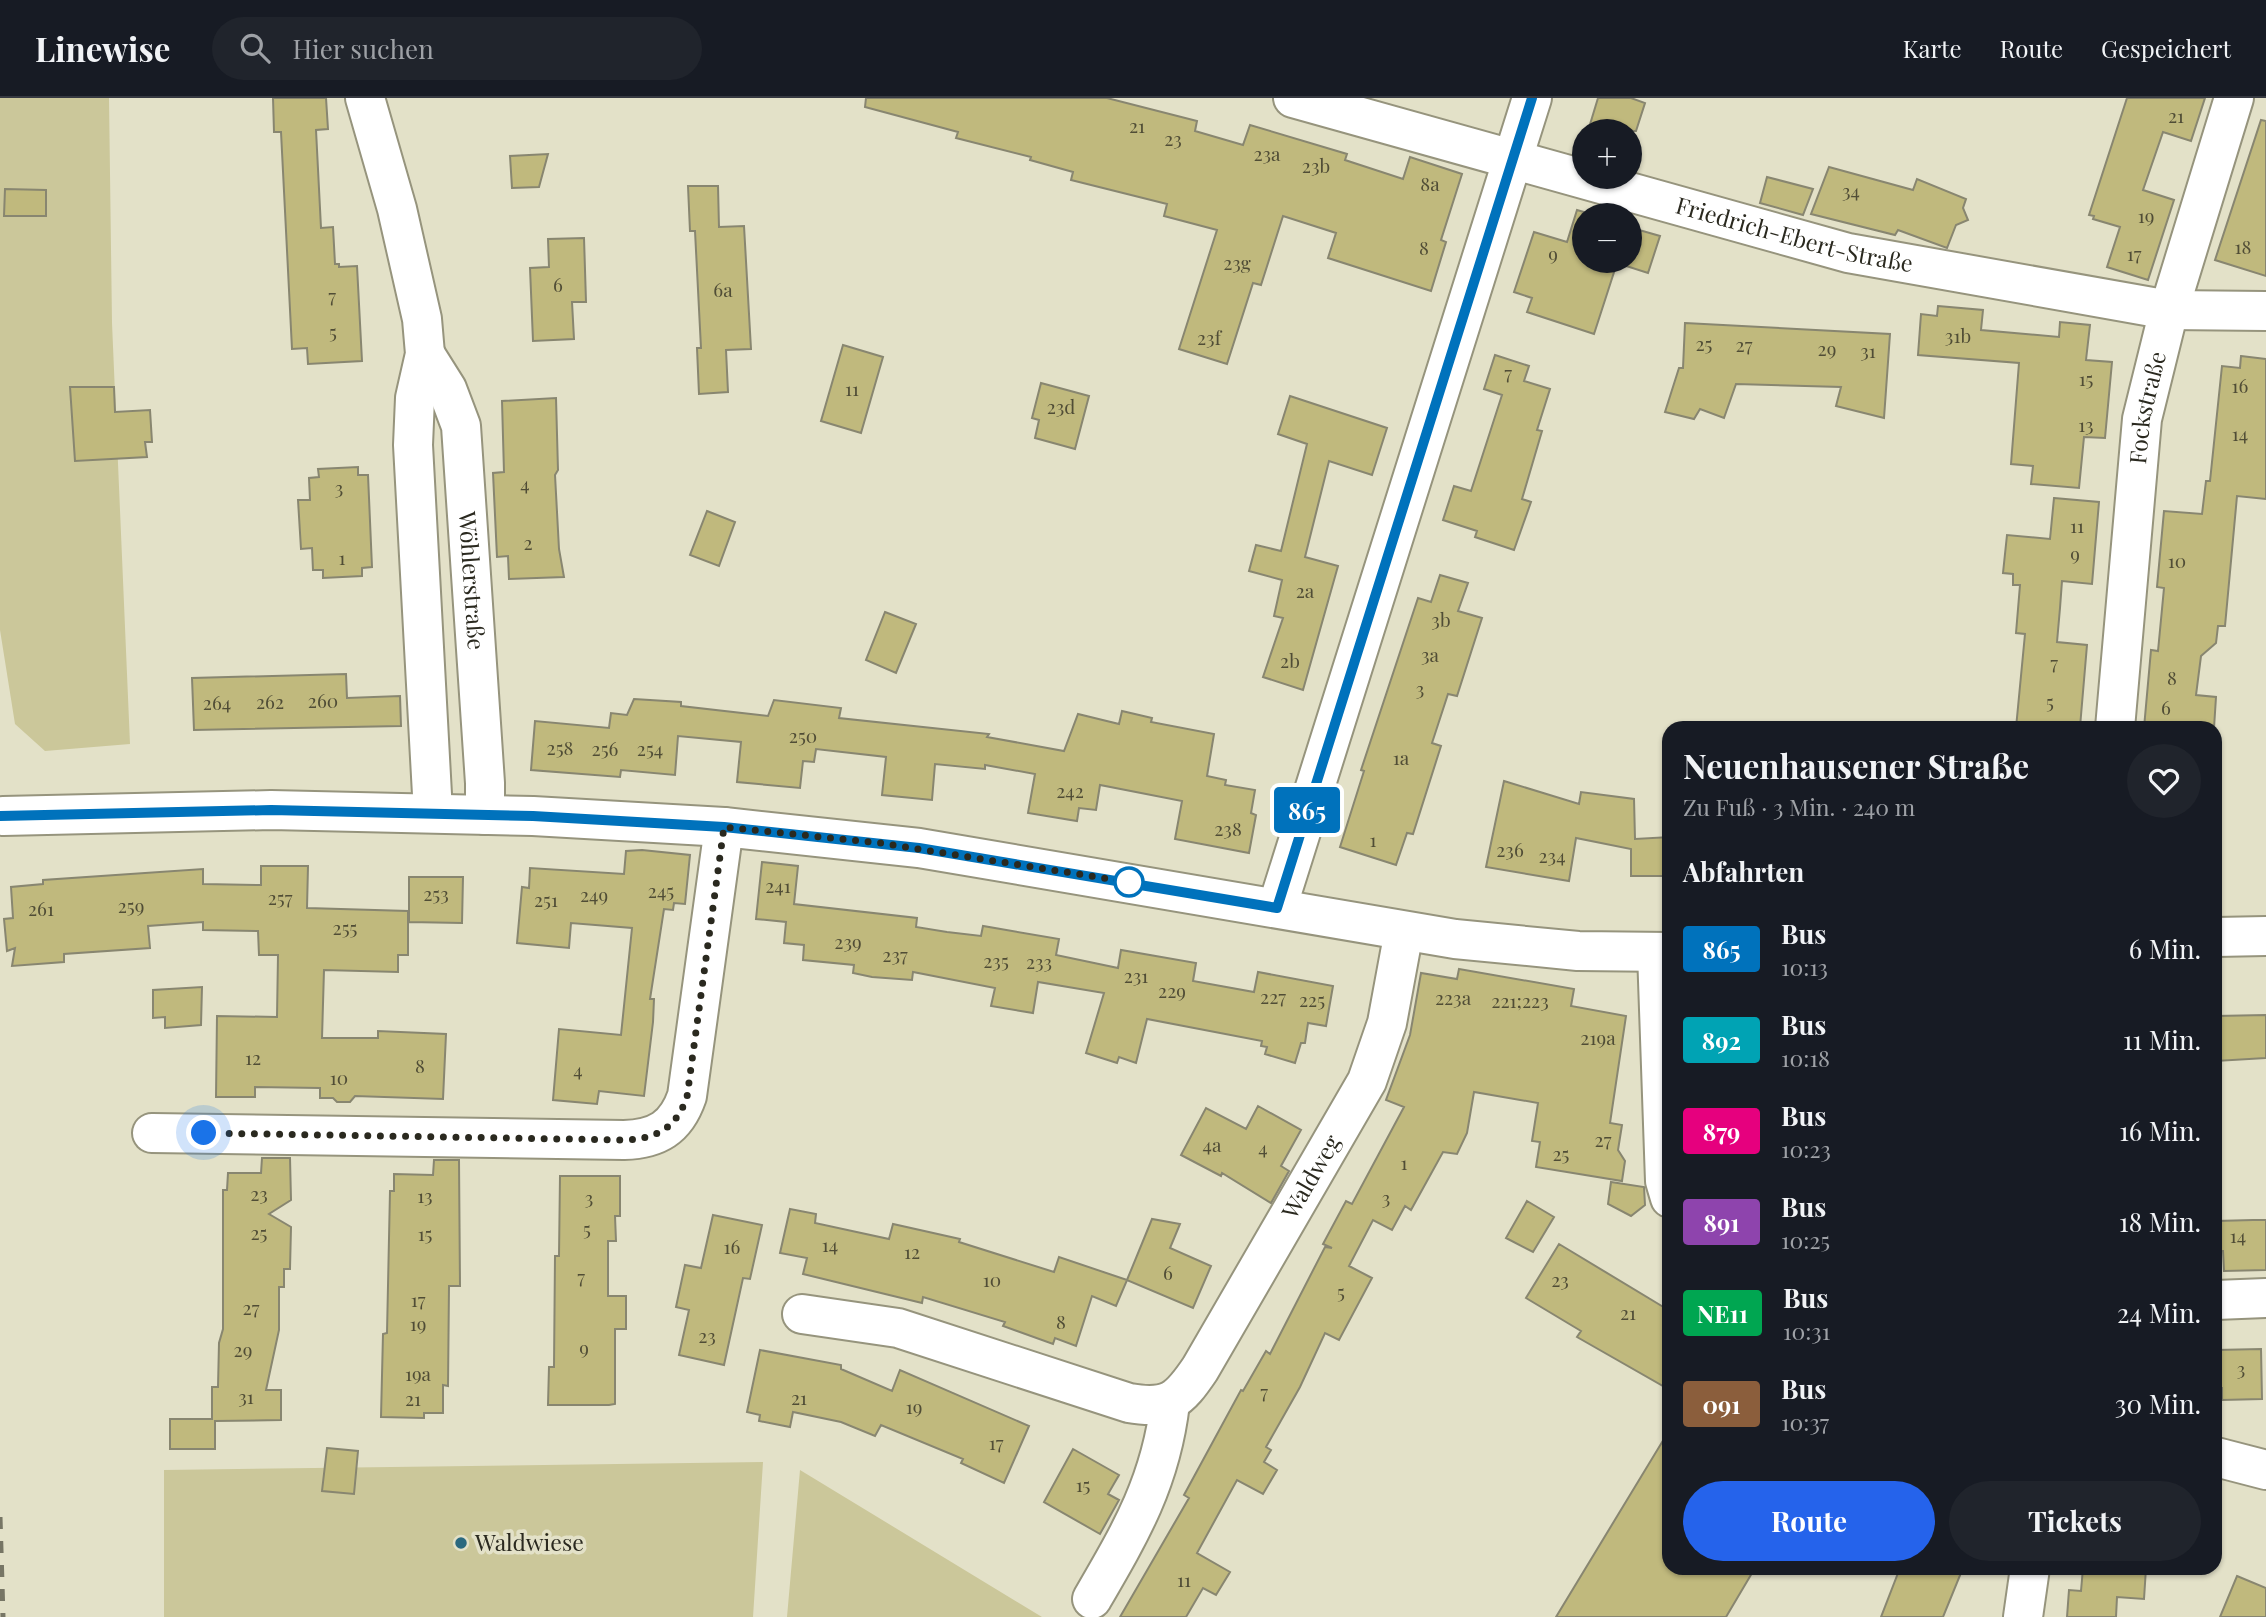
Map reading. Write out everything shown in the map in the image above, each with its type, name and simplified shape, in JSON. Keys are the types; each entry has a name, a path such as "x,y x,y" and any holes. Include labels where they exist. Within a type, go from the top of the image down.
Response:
{"street":[{"name":"Wöhlerstraße","path":"365,98 415,282 425,354 415,398 413,445 433,813"},
{"name":"Friedrich-Ebert-Straße","path":"1293,98 1815,246 2169,310 2266,311"},
{"path":"1277,908 1532,98"},
{"name":"Fockstraße","path":"2116,721 2142,419 2169,310 2234,98"},
{"name":"Wöhlerstraße","path":"425,354 447,389 461,426 485,815"},
{"path":"3,816 213,810 433,813 724,827 919,848 1404,931 1538,949 1662,952"},
{"path":"152,1133 624,1140 655,1136 678,1117 687,1097 724,827"},
{"name":"Waldweg","path":"1170,1403 1180,1396 1200,1369 1367,1081 1387,1023 1404,931"},
{"path":"2222,937 2266,936"},
{"path":"2222,1300 2266,1298"},
{"path":"802,1314 898,1328 1129,1404 1156,1406 1170,1403 1164,1443 1153,1484 1136,1523 1091,1598"},
{"path":"2222,1459 2266,1470"},
{"path":"2023,1617 2029,1575"}],"shaded area":[{"path":"0,98 109,98 112,323 130,744 45,751 15,724 0,630"},
{"name":"Waldwiese","path":"763,1462 753,1617 164,1617 164,1470"},
{"path":"800,1470 1042,1617 787,1617"}],"building":[{"path":"273,98 326,98 328,129 316,130 321,228 333,227 335,264 339,264 339,267 357,266 362,361 308,364 307,348 292,349 281,132 274,132"},
{"path":"866,98 1107,98 1197,121 1195,131 1243,145 1250,125 1347,154 1345,160 1403,179 1410,157 1462,174 1441,240 1446,242 1431,291 1328,258 1336,233 1283,216 1261,285 1253,283 1227,364 1179,349 1217,230 1164,216 1167,204 1071,180 1073,172 1030,160 1031,157 956,138 958,132 865,107"},
{"path":"1598,98 1631,98 1645,103 1640,119 1592,119"},
{"path":"2127,98 2205,98 2191,141 2163,132 2143,190 2174,200 2148,280 2107,267 2120,227 2093,219 2094,216 2089,215"},
{"path":"2261,120 2266,121 2266,276 2215,260"},
{"path":"548,154 539,187 512,188 510,156"},
{"path":"1829,167 1913,190 1917,179 1966,199 1963,208 1968,220 1956,225 1947,248 1898,230 1895,235 1811,214"},
{"path":"1767,177 1813,189 1803,215 1760,203"},
{"path":"688,186 718,186 719,227 744,226 751,349 726,350 728,392 699,394 697,348 701,348 695,231 690,231"},
{"path":"5,189 46,190 46,216 4,216"},
{"path":"1572,226 1572,273 1614,273 1594,334 1527,312 1532,298 1514,292 1534,232 1567,242"},
{"path":"1642,231 1660,236 1648,273 1642,271"},
{"path":"584,238 586,302 572,302 574,339 533,341 530,268 549,267 548,239"},
{"path":"1938,306 1983,310 1981,330 2059,337 2060,322 2090,325 2086,360 2112,362 2105,438 2084,437 2079,488 2031,484 2033,466 2011,464 2019,363 1918,355 1921,314 1937,316"},
{"path":"1685,323 1890,334 1884,418 1836,406 1841,387 1736,384 1724,418 1700,409 1694,419 1665,412 1679,368 1683,368"},
{"path":"843,345 883,357 861,433 821,421"},
{"path":"1495,355 1529,366 1524,381 1550,389 1537,430 1542,431 1522,499 1531,502 1514,550 1475,537 1477,531 1443,520 1454,486 1471,491 1502,395 1484,389"},
{"path":"2241,356 2266,359 2266,499 2237,496 2225,626 2218,626 2216,643 2201,656 2196,695 2216,697 2214,721 2145,721 2151,650 2158,651 2164,588 2157,587 2164,511 2202,514 2206,481 2210,481 2222,366 2240,368"},
{"path":"1041,383 1089,396 1075,449 1035,438 1039,420 1032,418"},
{"path":"70,387 114,387 115,412 150,410 152,442 145,442 147,457 75,461"},
{"path":"1290,396 1387,428 1372,475 1329,461 1305,557 1338,566 1303,690 1263,677 1283,618 1274,616 1282,580 1249,571 1256,545 1281,551 1307,444 1278,434"},
{"path":"556,398 558,470 555,475 559,549 564,577 509,579 508,556 497,557 493,473 504,472 502,401"},
{"path":"358,467 358,475 368,475 372,567 362,568 362,576 323,578 323,570 313,570 312,548 301,549 298,500 310,500 309,478 319,477 318,469"},
{"path":"2054,498 2099,502 2092,584 2062,581 2057,642 2087,645 2081,721 2017,721 2025,634 2016,633 2020,585 2013,585 2013,574 2003,573 2007,535 2050,539"},
{"path":"707,511 735,522 719,566 690,555"},
{"path":"1440,575 1468,583 1458,611 1482,618 1457,696 1448,694 1432,743 1441,746 1413,834 1407,833 1396,865 1340,847 1364,771 1361,770 1418,598 1431,602"},
{"path":"885,612 916,624 896,673 866,660"},
{"path":"346,674 347,698 400,696 401,726 194,730 192,678"},
{"path":"634,699 681,702 681,706 768,716 774,700 841,708 839,718 989,734 987,737 1064,751 1078,714 1119,724 1122,711 1152,718 1151,722 1214,734 1207,776 1226,780 1225,785 1255,790 1251,813 1256,815 1249,853 1175,839 1182,801 1100,785 1096,810 1079,808 1077,821 1028,813 1035,774 985,765 985,769 935,764 932,800 882,795 886,757 816,749 814,762 803,761 800,788 737,782 741,742 678,736 675,775 621,770 620,777 531,770 535,721 609,728 611,713 627,715"},
{"path":"1504,781 1579,804 1581,792 1634,799 1635,839 1662,837 1662,876 1631,876 1631,849 1576,838 1569,881 1486,867"},
{"path":"626,851 690,855 685,904 674,903 673,910 664,909 650,999 654,999 653,1022 644,1096 599,1091 597,1104 553,1100 559,1029 621,1035 632,928 571,923 569,948 517,943 522,887 529,888 530,868 624,874"},
{"path":"762,862 798,866 794,904 917,918 916,927 947,932 981,936 983,926 1059,939 1056,955 1118,968 1121,950 1196,963 1193,981 1254,992 1258,972 1333,986 1326,1026 1308,1023 1305,1043 1301,1043 1295,1063 1265,1054 1267,1047 1261,1046 1262,1041 1147,1019 1136,1063 1119,1057 1117,1063 1086,1053 1104,993 1038,982 1033,1013 991,1006 995,988 913,972 912,980 872,977 853,973 854,965 803,960 804,945 784,943 786,922 756,919"},
{"path":"261,866 308,866 307,908 408,911 408,955 398,955 398,972 324,970 322,1038 378,1038 378,1031 446,1034 443,1099 355,1096 350,1102 337,1102 333,1098 320,1098 320,1088 255,1087 255,1097 216,1097 217,1016 277,1017 278,955 259,955 258,931 203,930 203,922 148,926 150,948 64,954 64,962 12,966 15,948 7,951 4,919 13,918 11,887 43,884 43,880 203,869 203,884 261,885"},
{"path":"409,877 463,877 462,923 409,922"},
{"path":"1459,969 1574,989 1571,1006 1626,1016 1610,1123 1622,1125 1618,1150 1625,1161 1622,1181 1536,1167 1540,1142 1532,1141 1538,1103 1474,1092 1467,1133 1457,1154 1443,1152 1411,1210 1405,1206 1392,1230 1373,1220 1349,1266 1372,1278 1339,1340 1325,1333 1300,1387 1266,1447 1271,1450 1264,1462 1277,1470 1263,1494 1237,1480 1197,1553 1230,1572 1216,1595 1203,1588 1186,1617 1120,1617 1189,1498 1184,1495 1241,1390 1243,1391 1266,1351 1270,1354 1325,1247 1332,1248 1323,1244 1346,1201 1352,1204 1404,1107 1386,1100 1410,1035 1421,973 1457,979"},
{"path":"202,987 201,1025 165,1028 165,1017 153,1018 153,990"},
{"path":"2266,1015 2266,1058 2222,1061 2222,1016"},
{"path":"1258,1106 1301,1130 1281,1166 1289,1171 1271,1203 1222,1173 1221,1176 1181,1155 1206,1108 1246,1129"},
{"path":"262,1158 290,1158 291,1200 269,1214 291,1227 290,1269 284,1269 284,1287 279,1287 279,1330 266,1390 281,1390 281,1420 215,1421 215,1449 170,1449 170,1419 212,1419 212,1387 218,1387 219,1343 223,1329 223,1190 227,1190 228,1173 261,1173"},
{"path":"434,1160 459,1160 460,1286 449,1286 448,1386 443,1385 443,1413 424,1413 424,1418 381,1417 383,1334 387,1333 390,1191 394,1191 394,1174 433,1175"},
{"path":"560,1176 620,1176 620,1216 615,1216 616,1241 608,1241 608,1296 626,1296 626,1329 615,1329 615,1404 548,1405 549,1367 554,1367 555,1256 559,1256"},
{"path":"1611,1182 1644,1187 1645,1205 1631,1216 1608,1204"},
{"path":"1527,1201 1554,1217 1533,1252 1506,1238"},
{"path":"790,1209 816,1214 815,1223 889,1239 893,1224 960,1239 959,1242 1054,1272 1059,1257 1127,1280 1116,1306 1092,1296 1076,1346 1055,1338 1053,1344 1003,1326 1005,1322 923,1297 922,1303 803,1274 807,1258 780,1253"},
{"path":"713,1215 762,1225 750,1279 743,1278 724,1365 679,1355 689,1310 676,1307 685,1265 701,1268"},
{"path":"1152,1219 1180,1224 1170,1248 1211,1266 1193,1308 1127,1280"},
{"path":"2266,1220 2266,1270 2224,1271 2222,1221"},
{"path":"1559,1244 1662,1306 1662,1385 1577,1337 1581,1331 1526,1298"},
{"path":"2261,1349 2262,1399 2222,1400 2222,1350"},
{"path":"760,1350 841,1365 841,1369 892,1391 900,1370 1029,1426 1004,1483 961,1463 963,1459 881,1425 875,1436 841,1422 793,1412 790,1427 759,1421 760,1415 747,1412"},
{"path":"1662,1442 1662,1575 1751,1575 1726,1617 1556,1617"},
{"path":"327,1448 358,1451 354,1494 322,1491"},
{"path":"1073,1449 1119,1475 1108,1494 1119,1500 1100,1534 1044,1502"},
{"path":"1897,1575 1960,1575 1943,1617 1881,1617"},
{"path":"2082,1575 2146,1575 2144,1599 2117,1597 2116,1617 2067,1617 2069,1590 2081,1591"},
{"path":"2237,1576 2266,1588 2266,1617 2220,1617"}],"railway":[{"path":"0,1517 3,1617"}],"bus line":[{"name":"865","path":"0,816 176,810 271,810 645,821 919,848 1277,908 1532,98"}],"place":[{"name":"Waldwiese","path":"461,1543"}],"route":[{"path":"204,1133 624,1140 655,1136 678,1117 687,1097 724,827 919,848 1129,882"}]}
